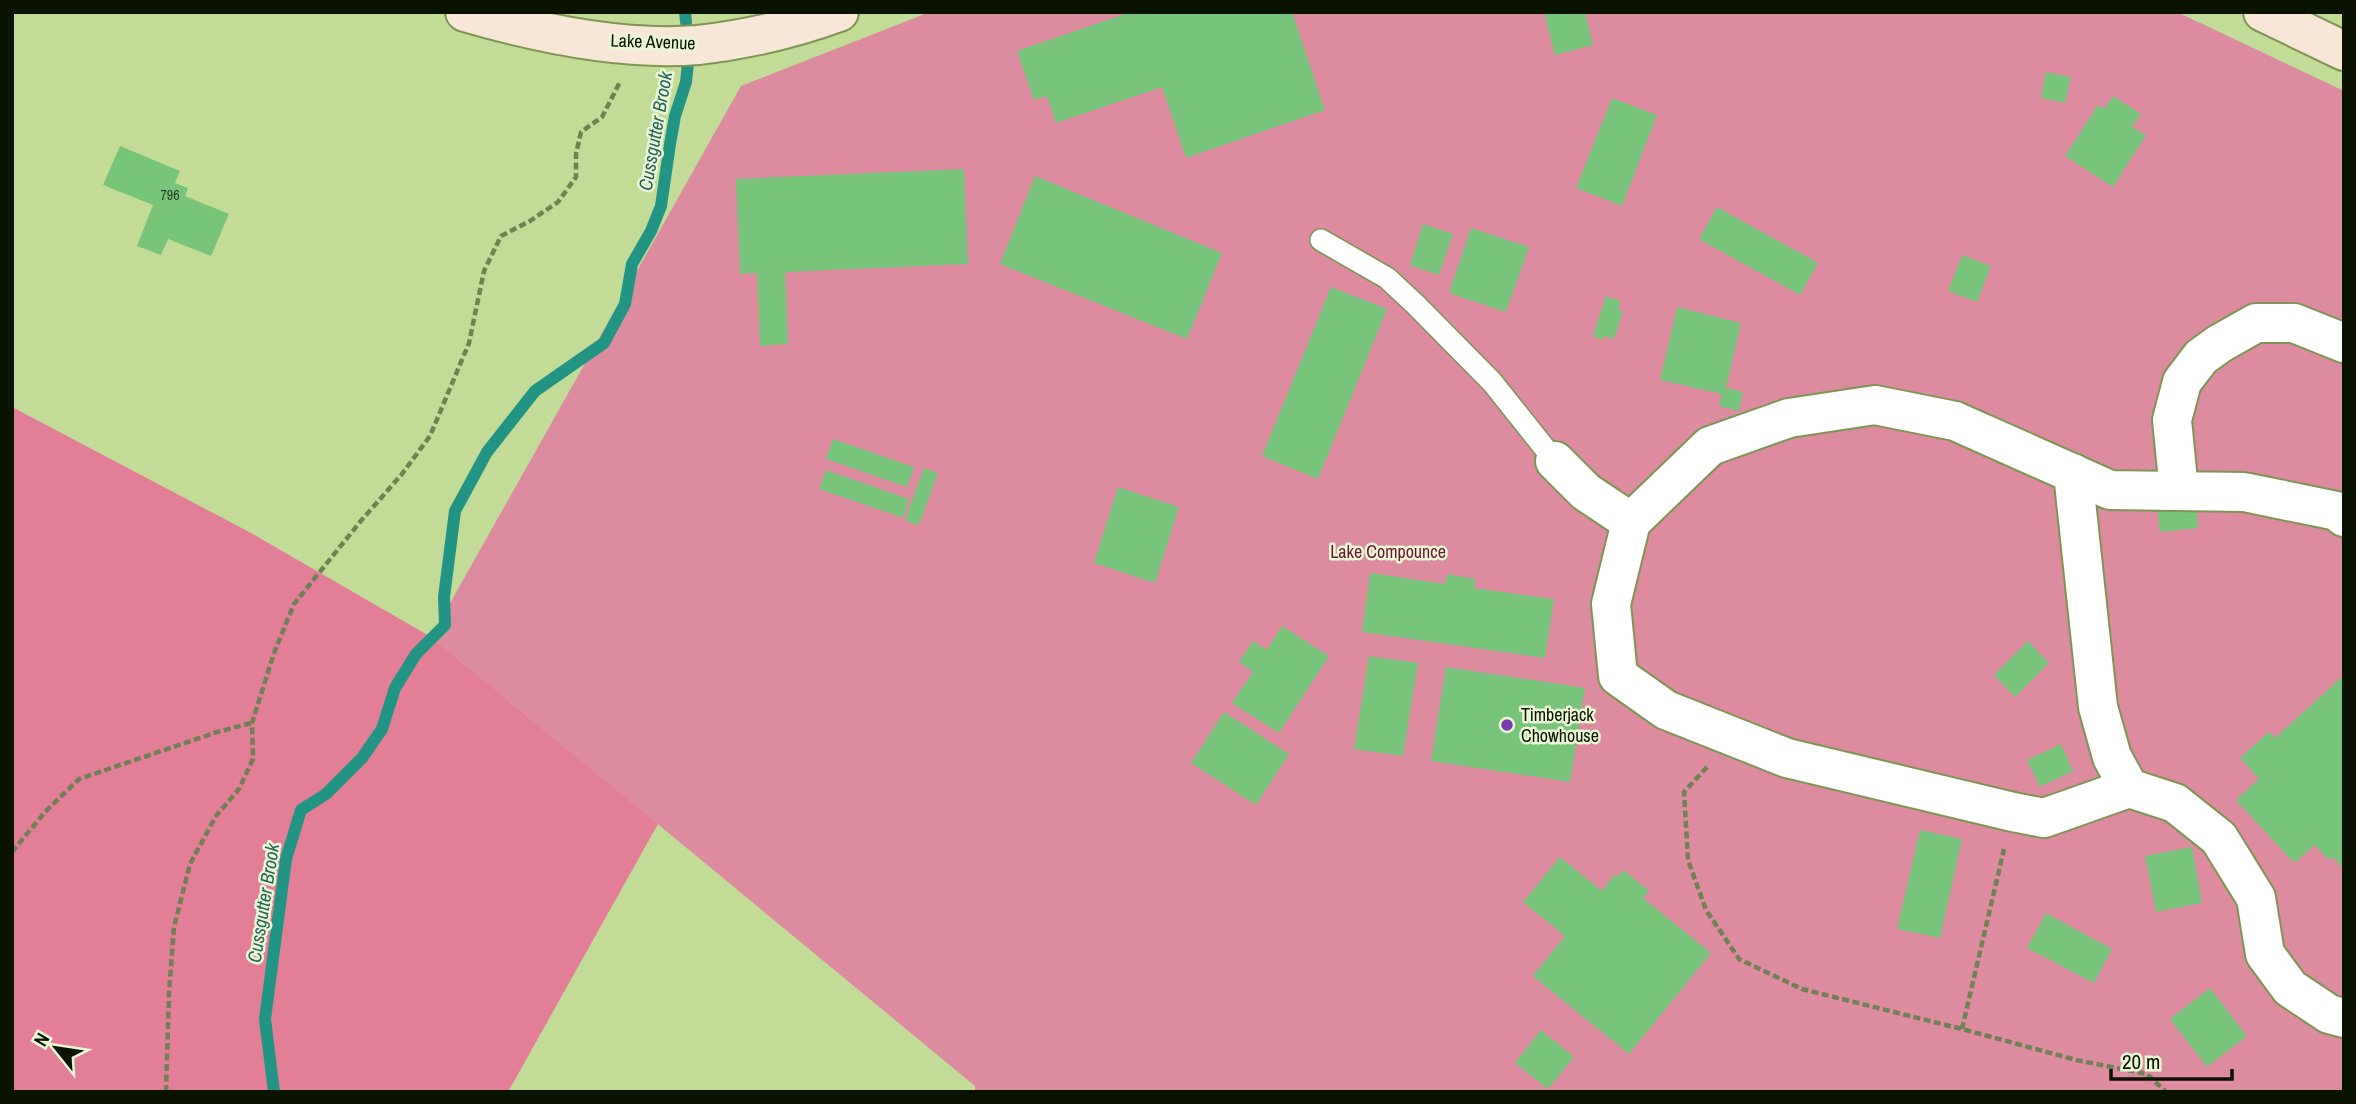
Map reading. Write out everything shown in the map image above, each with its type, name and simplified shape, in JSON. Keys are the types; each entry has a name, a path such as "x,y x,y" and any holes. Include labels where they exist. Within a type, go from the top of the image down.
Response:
{"main road":[{"name":"Lake Avenue","path":"465,12 561,35 633,45 698,45 765,34 839,12"},
{"path":"2263,12 2344,51"}],"street":[{"path":"2179,491 2172,420 2182,382 2202,357 2256,323 2294,323 2344,343"},
{"path":"2344,517 2337,511 2244,492 2110,490 1955,421 1875,405 1788,418 1710,446 1631,522 1611,604 1618,676 1666,710 1787,758 2013,813 2044,818 2129,788 2175,803 2219,838 2256,898 2265,954 2290,988 2329,1014 2344,1017"},
{"path":"1555,461 1586,492 1631,522"},
{"path":"2073,473 2098,707 2112,757 2129,788"}],"lane":[{"path":"1321,240 1387,278 1416,305 1492,382 1555,461"}],"path":[{"path":"166,1092 174,927 190,864 216,816 239,789 253,760 252,723 274,653 294,604 402,474 430,436 469,343 484,271 501,236 558,202 576,177 576,154 581,132 602,117 618,87 633,45"},
{"path":"12,852 45,811 79,779 217,732 252,723"},
{"path":"1734,738 1684,792 1688,860 1706,910 1739,959 1802,989 1962,1028 2076,1060 2147,1074 2166,1092"},
{"path":"1962,1028 2013,813"}],"green space":[{"name":"Lake Compounce","path":"930,12 2177,12 2344,91 2344,1092 975,1092 975,1086 431,637 741,86"}],"shaded area":[{"path":"12,407 251,533 431,637 658,824 508,1092 12,1092"}],"building":[{"path":"1131,12 1292,12 1325,110 1186,158 1162,87 1056,123 1047,96 1034,100 1017,51"},
{"path":"1544,12 1585,12 1593,45 1555,55"},
{"path":"2046,72 2071,77 2065,103 2041,98"},
{"path":"2113,96 2141,114 2132,127 2146,135 2113,187 2065,156 2098,105 2104,109"},
{"path":"1612,98 1657,115 1622,206 1576,188"},
{"path":"120,146 180,171 175,183 188,188 185,196 229,214 211,256 168,239 161,255 137,246 153,205 103,185"},
{"path":"964,169 968,264 785,272 788,344 760,346 757,273 740,274 736,179"},
{"path":"1035,176 1222,253 1187,339 1000,264"},
{"path":"1717,207 1818,263 1800,295 1699,239"},
{"path":"1423,224 1453,234 1439,275 1410,265"},
{"path":"1471,228 1529,247 1506,312 1449,293"},
{"path":"1962,255 1991,266 1977,302 1948,291"},
{"path":"1331,287 1387,309 1318,479 1262,456"},
{"path":"1606,296 1621,301 1618,310 1623,311 1614,339 1604,336 1603,340 1593,336"},
{"path":"1677,307 1741,323 1726,388 1743,392 1739,411 1719,406 1722,394 1660,380"},
{"path":"833,439 914,467 907,487 826,459"},
{"path":"924,468 938,473 917,525 905,520"},
{"path":"826,470 909,499 904,515 901,517 819,489"},
{"path":"1118,487 1179,507 1155,583 1094,563"},
{"path":"2196,503 2198,528 2160,532 2157,507"},
{"path":"1370,573 1445,584 1447,574 1476,579 1474,588 1554,599 1545,658 1362,632"},
{"path":"1282,626 1329,656 1279,733 1232,703 1253,672 1239,662 1253,641 1267,650"},
{"path":"2028,641 2049,663 2015,697 1994,675"},
{"path":"1369,656 1418,663 1403,756 1354,749"},
{"path":"1446,667 1585,688 1570,782 1431,761"},
{"path":"2344,675 2344,870 2333,857 2329,860 2315,845 2294,863 2236,800 2259,779 2240,758 2269,732 2275,738"},
{"path":"1224,712 1289,754 1256,805 1191,763"},
{"path":"2061,744 2073,771 2040,787 2027,760"},
{"path":"1920,830 1962,839 1940,938 1897,929"},
{"path":"2192,847 2202,903 2156,912 2145,856"},
{"path":"1560,857 1602,891 1614,875 1617,877 1623,870 1649,891 1643,898 1711,953 1629,1054 1533,976 1565,936 1523,902"},
{"path":"2046,913 2112,949 2094,983 2027,948"},
{"path":"2210,988 2247,1036 2207,1067 2170,1019"},
{"path":"1541,1030 1574,1057 1548,1089 1515,1063"}],"waterway":[{"name":"Cussgutter Brook","path":"685,12 686,22"},
{"name":"Cussgutter Brook","path":"274,1092 265,1019 286,859 301,810 326,794 362,758 382,729 395,688 416,654 445,625 444,597 455,511 487,452 535,391 604,343 625,304 632,264 651,231 661,206 675,116 686,82 689,53"}],"place":[{"name":"Timberjack Chowhouse","path":"1507,725"}]}
